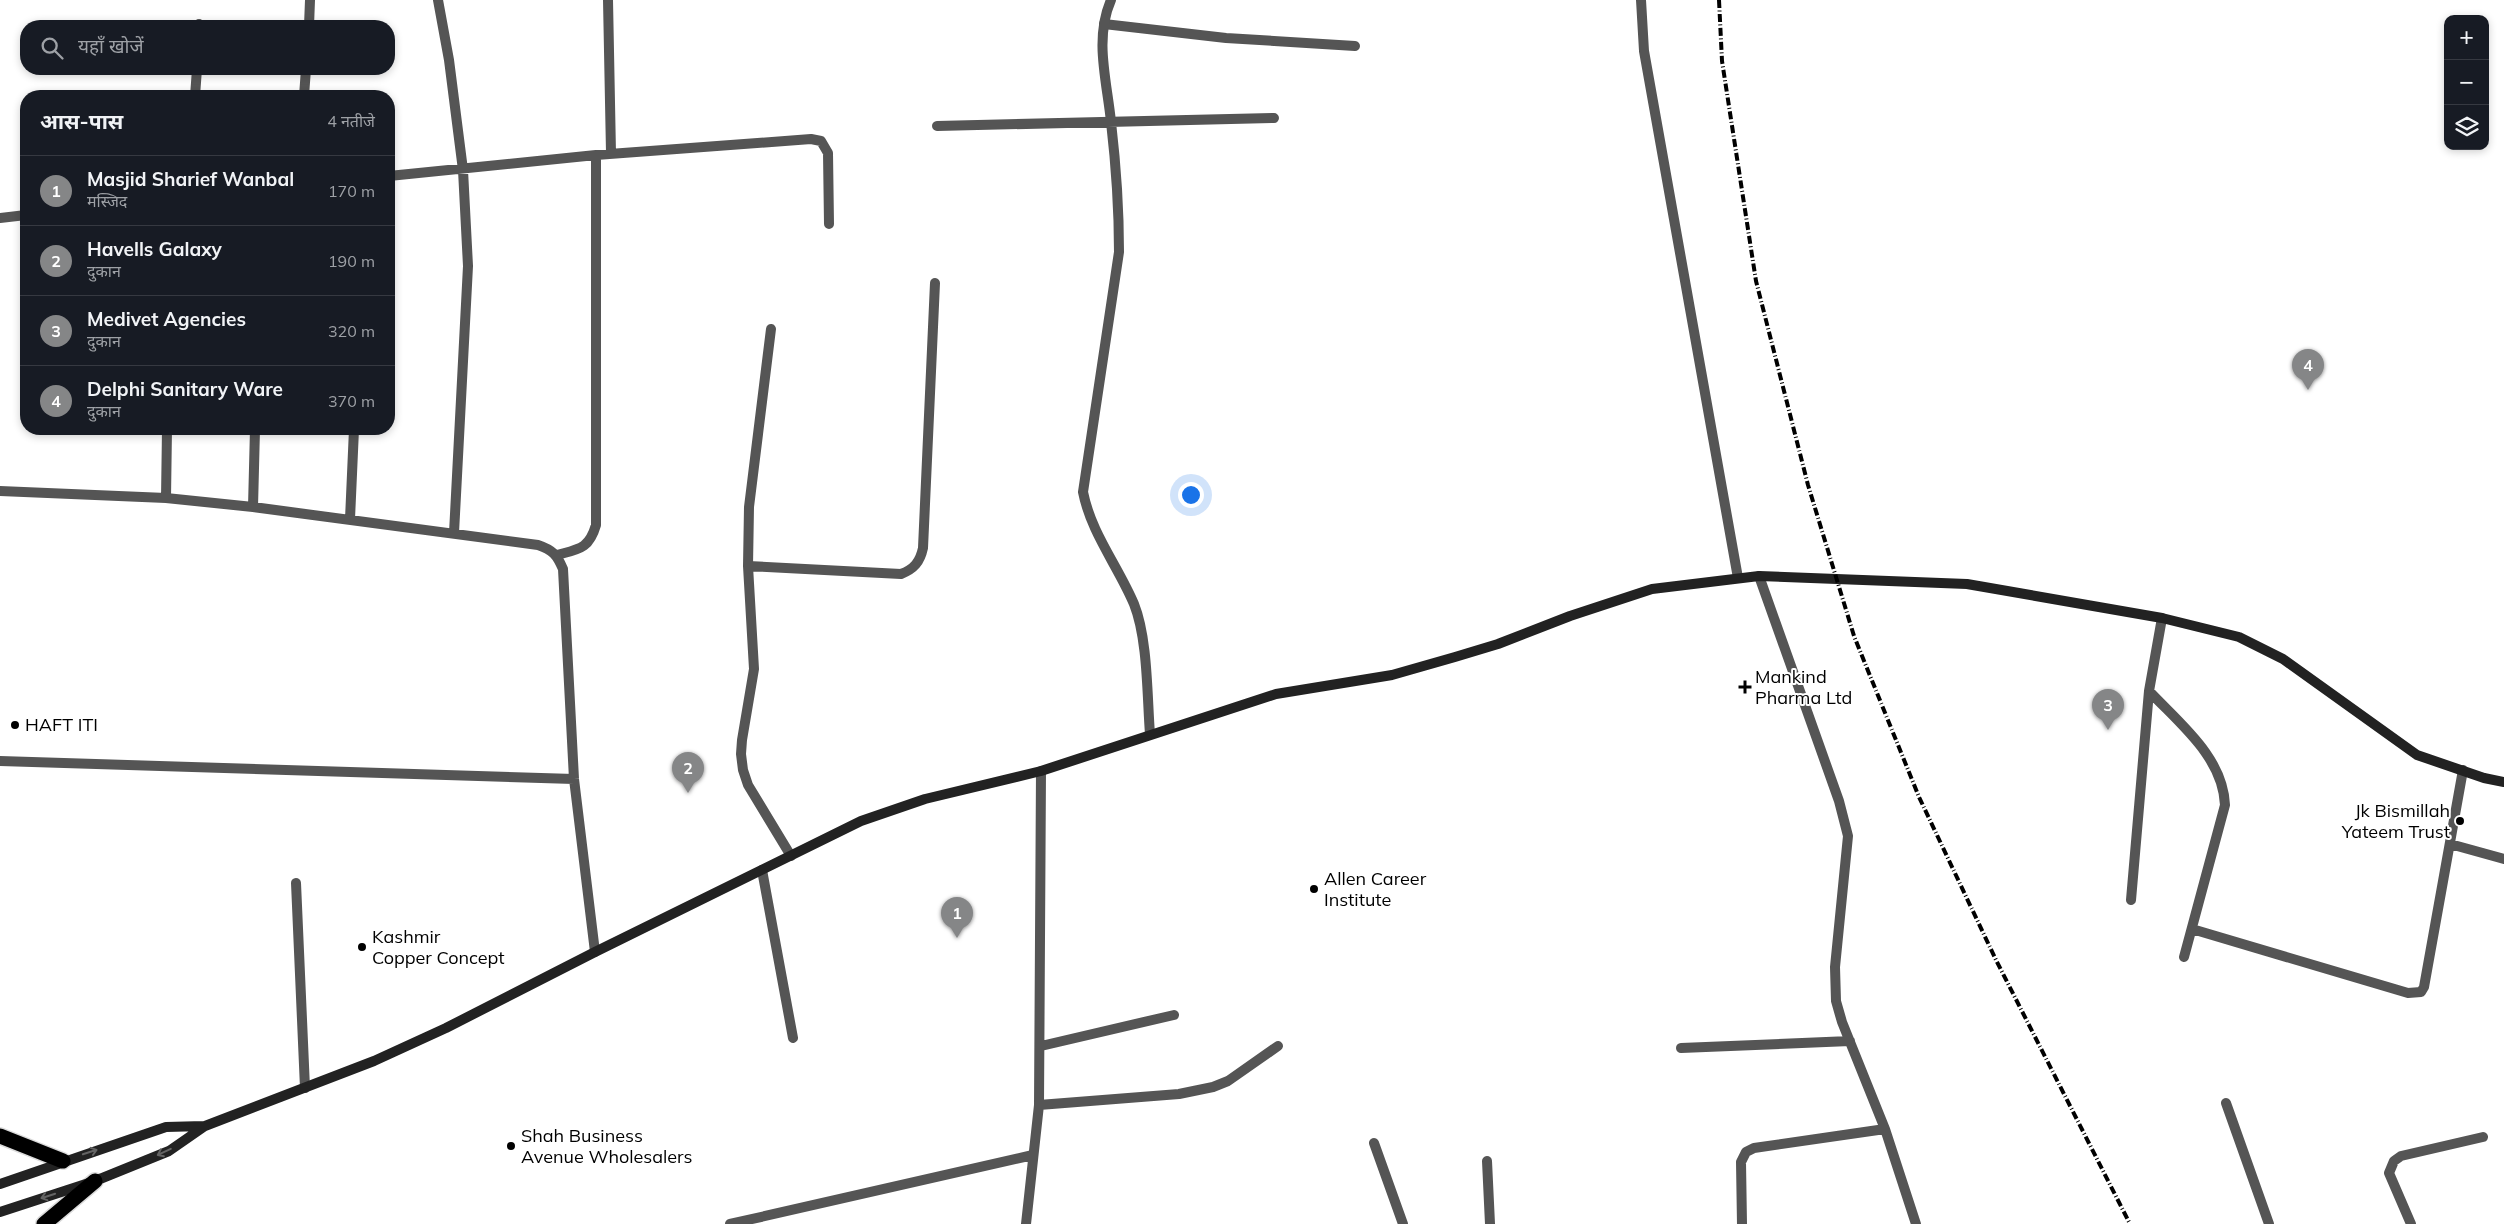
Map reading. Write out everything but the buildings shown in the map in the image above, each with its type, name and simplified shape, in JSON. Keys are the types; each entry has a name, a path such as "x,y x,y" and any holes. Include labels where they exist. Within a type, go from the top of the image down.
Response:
{"highway":[{"path":"0,1136 63,1161"},
{"path":"44,1224 94,1181"}],"main road":[{"path":"0,1212 94,1181 168,1151 205,1126 374,1061 446,1028 860,821 925,799 1041,771 1276,694 1392,674 1455,657 1498,644 1570,616 1652,589 1759,576 1967,584 2162,618 2239,637 2283,659 2417,755 2504,782"},
{"path":"0,1184 166,1127 205,1126"}],"street":[{"path":"308,20 310,0"},
{"path":"438,0 449,60 463,170 468,266 454,533"},
{"path":"608,0 612,153"},
{"path":"1111,0 1104,24 1102,48 1111,121 1119,216 1118,252 1083,492 1091,523 1118,570 1134,605 1141,629 1150,734"},
{"path":"1641,0 1644,51 1738,578"},
{"path":"1104,24 1226,38 1355,46"},
{"path":"195,90 197,75"},
{"path":"304,90 306,75"},
{"path":"937,126 1274,118"},
{"path":"395,176 463,170 612,153 811,139 821,140 828,153 829,224"},
{"path":"557,555 580,549 586,545 592,538 596,525 596,155"},
{"path":"0,218 20,216"},
{"path":"748,566 901,574 915,566 921,557 923,548 935,283"},
{"path":"771,329 749,508 748,566 754,669 742,740 743,770 748,785 791,856"},
{"path":"166,498 167,435"},
{"path":"253,507 255,435"},
{"path":"350,519 354,435"},
{"path":"0,491 166,498 253,507 538,545 557,555 563,569 574,779 595,952"},
{"path":"1759,576 1839,801 1848,836 1835,967 1836,1001 1885,1129 1916,1224"},
{"path":"2130,900 2149,690 2162,618"},
{"path":"2149,690 2206,752 2216,766 2224,789 2226,805 2184,957"},
{"path":"0,761 574,779"},
{"path":"2192,929 2408,993 2421,992 2424,987 2462,770"},
{"path":"1026,1224 1039,1105 1041,1046 1041,771"},
{"path":"2450,844 2504,859"},
{"path":"762,870 794,1038"},
{"path":"296,883 305,1088"},
{"path":"1041,1046 1174,1015"},
{"path":"1681,1048 1850,1041"},
{"path":"1039,1105 1179,1094 1213,1087 1228,1081 1278,1046"},
{"path":"2226,1103 2269,1224"},
{"path":"1742,1224 1741,1162 1746,1152 1754,1148 1885,1129"},
{"path":"2411,1224 2389,1173 2394,1161 2401,1156 2483,1137"},
{"path":"1374,1143 1403,1224"},
{"path":"730,1224 1033,1155"},
{"path":"1486,1161 1490,1224"}],"railway":[{"path":"1719,0 1722,61 1756,281 1808,485 1854,636 1919,797 1996,960 2130,1224"}],"place":[{"name":"Delphi Sanitary Ware","path":"2308,390"},
{"name":"Mankind Pharma Ltd","path":"1745,687"},
{"name":"HAFT ITI","path":"15,725"},
{"name":"Medivet Agencies","path":"2108,730"},
{"name":"Havells Galaxy","path":"688,793"},
{"name":"Jk Bismillah Yateem Trust","path":"2460,821"},
{"name":"Allen Career Institute","path":"1314,889"},
{"name":"Masjid Sharief Wanbal","path":"957,938"},
{"name":"Kashmir Copper Concept","path":"362,947"},
{"name":"Shah Business Avenue Wholesalers","path":"511,1146"}]}
